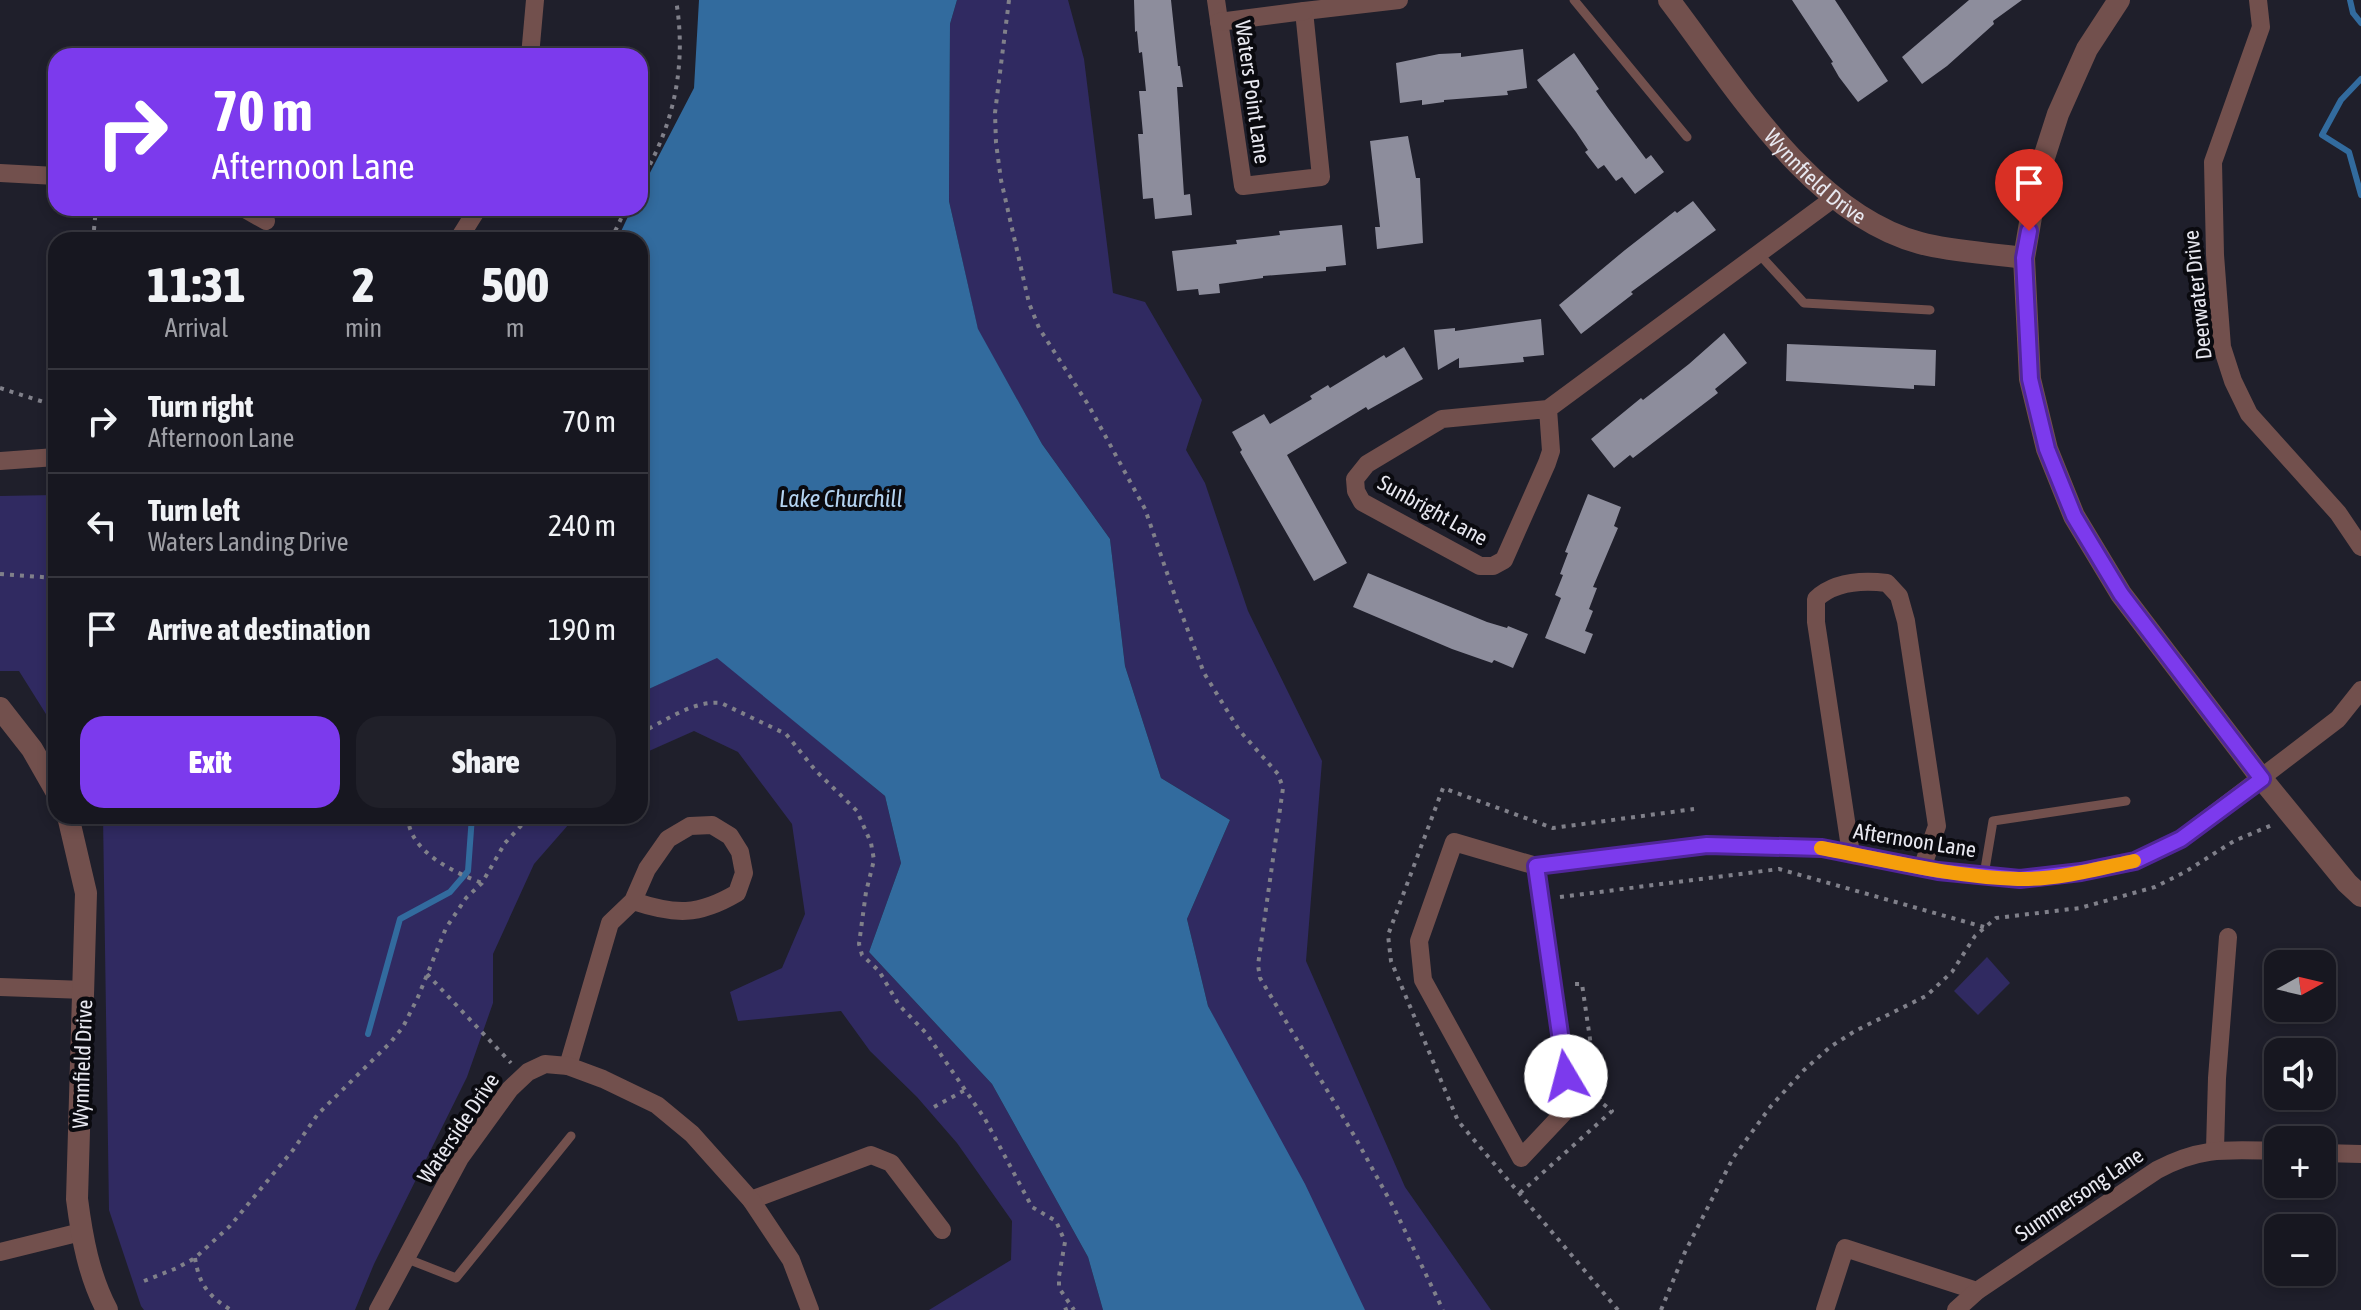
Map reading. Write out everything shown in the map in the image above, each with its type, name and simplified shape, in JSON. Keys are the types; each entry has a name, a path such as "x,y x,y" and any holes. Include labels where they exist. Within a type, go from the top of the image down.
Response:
{"street":[{"path":"531,48 535,0"},
{"name":"Waters Point Lane","path":"1216,0 1243,186 1321,177 1304,11"},
{"path":"1219,22 1399,0"},
{"name":"Wynnfield Drive","path":"1669,0 1781,147 1834,198 1874,225 1920,243 2024,258"},
{"path":"2119,0 2087,49 2058,114 2038,176 2024,258 2030,379 2047,449 2074,516 2121,594 2262,779 2361,896"},
{"name":"Deerwater Drive","path":"2258,0 2261,27 2213,162 2215,255 2222,347 2233,381 2249,414 2338,513 2361,547"},
{"path":"0,173 48,176"},
{"path":"1548,409 1834,198"},
{"path":"257,216 266,221"},
{"name":"Sunbright Lane","path":"1548,409 1551,451 1547,463 1504,560 1493,566 1480,566 1375,510 1362,502 1356,491 1355,479 1367,464 1442,419 1548,409"},
{"path":"0,461 48,458"},
{"path":"1851,854 1816,622 1816,599 1827,589 1866,581 1887,583 1899,596 1906,621 1937,826 1922,868"},
{"path":"2262,779 2338,719 2361,690"},
{"path":"0,708 32,749 48,777"},
{"name":"Afternoon Lane","path":"1536,866 1570,1106 1521,1158 1423,980 1419,941 1454,842 1536,866 1707,845 1822,848 1922,868 2020,879 2081,872 2135,861 2181,839 2262,779"},
{"name":"Wynnfield Drive","path":"70,824 86,893 77,1199 81,1232 95,1287 107,1310"},
{"path":"568,1066 610,923 633,901 647,869 668,839 690,826 712,825 730,836 740,852 744,873 737,893 717,905 693,912 673,912 633,901"},
{"path":"2215,1149 2228,937"},
{"path":"0,987 85,990"},
{"name":"Waterside Drive","path":"378,1310 460,1158 510,1089 523,1076 545,1064 568,1066 603,1079 657,1105 692,1134 751,1200 791,1260 810,1310"},
{"name":"Summersong Lane","path":"1956,1310 1977,1291 2157,1170 2183,1156 2215,1149 2264,1151"},
{"path":"2336,1153 2361,1154"},
{"path":"751,1200 871,1155 891,1163 942,1230"},
{"path":"0,1252 81,1232"},
{"path":"1825,1310 1845,1248 1977,1291"}],"lane":[{"path":"1574,0 1687,137"},
{"path":"1759,254 1804,303 1930,310"},
{"path":"1984,875 1993,821 2126,801"},
{"path":"405,1258 456,1278 571,1136"}],"path":[{"path":"648,166 668,126 679,84 676,0"},
{"path":"1009,0 995,113 996,143 1001,180 1029,303 1039,328 1089,406 1145,509 1204,673 1239,730 1278,774 1283,788 1258,965 1260,978 1355,1137 1395,1210 1443,1310"},
{"path":"0,388 48,403"},
{"path":"0,574 48,577"},
{"path":"648,729 709,702 732,708 786,734 816,771 857,811 871,843 874,860 859,944 862,955 879,971 899,1005 926,1033 985,1119 1032,1207 1056,1221 1064,1235 1059,1288 1073,1309 1064,1310"},
{"path":"1618,1310 1458,1121 1387,946 1392,921 1443,788 1553,828 1694,809"},
{"path":"1661,1310 1685,1252 1733,1158 1771,1106 1830,1047 1855,1031 1915,1002 1943,983 1984,927 1996,918 2080,908 2155,887 2234,841 2292,816"},
{"path":"409,824 411,837 453,871 482,883"},
{"path":"144,1281 195,1258 230,1226 332,1097 369,1066 390,1043 403,1027 446,928 466,898 482,883 505,843 523,824"},
{"path":"1557,897 1779,869 1984,927"},
{"path":"427,974 523,1076"},
{"path":"934,1107 965,1090"},
{"path":"195,1258 203,1288 211,1298 231,1310"}],"shaded area":[{"path":"957,0 1068,0 1084,59 1113,293 1145,302 1202,400 1186,450 1205,483 1248,611 1322,761 1306,961 1405,1187 1491,1310 1363,1310 1208,1006 1187,919 1230,820 1161,778 1125,666 1110,539 1042,444 978,330 949,201 950,24"},
{"path":"48,495 48,717 19,671 0,671 0,496"},
{"path":"717,657 885,796 901,863 869,952 992,1084 1088,1257 1103,1310 929,1310 1011,1260 1012,1221 957,1143 917,1097 870,1051 841,1011 738,1021 730,992 782,968 805,914 792,824 738,752 694,731 648,751 648,689"},
{"path":"103,824 569,824 534,864 493,954 493,1003 467,1077 374,1264 355,1310 144,1310 109,1210"},
{"path":"1987,957 2010,983 1978,1015 1954,991"}],"water":[{"name":"Lake Churchill","path":"699,0 957,0 950,24 949,201 978,329 1042,444 1110,539 1125,666 1161,778 1230,820 1187,919 1208,1006 1305,1184 1365,1310 1103,1310 1088,1257 992,1084 869,952 901,863 885,796 717,658 648,689 648,232 621,232 628,216 648,216 648,177 694,88"}],"building":[{"path":"1134,0 1171,0 1183,87 1177,87 1184,195 1190,194 1192,215 1155,219 1153,198 1143,199 1138,134 1143,134 1139,91 1146,91 1142,52 1139,53 1135,32"},
{"path":"1792,0 1835,0 1888,81 1858,102"},
{"path":"1969,0 2022,0 1993,21 1994,24 1947,66 1922,84 1902,57"},
{"path":"1523,49 1527,88 1507,91 1508,95 1444,100 1422,105 1422,100 1400,103 1396,63 1439,54 1461,53 1461,57"},
{"path":"1574,53 1599,89 1596,91 1646,159 1651,155 1664,172 1635,194 1622,177 1616,181 1604,165 1598,169 1585,152 1588,150 1576,132 1537,80"},
{"path":"1408,136 1416,178 1420,178 1423,243 1377,249 1375,227 1380,227 1370,141"},
{"path":"1693,201 1716,230 1631,292 1633,294 1581,334 1559,305 1675,211 1677,213"},
{"path":"1342,225 1346,265 1326,267 1326,271 1263,276 1219,284 1220,293 1199,295 1198,289 1177,291 1172,251 1237,244 1236,240 1280,235 1279,231"},
{"path":"1541,319 1544,355 1523,357 1524,362 1459,368 1459,358 1438,370 1434,330 1455,328 1455,331"},
{"path":"1724,333 1747,363 1715,389 1718,393 1633,458 1630,455 1614,468 1591,439 1689,364"},
{"path":"1787,344 1936,350 1935,386 1914,385 1914,389 1786,381"},
{"path":"1404,347 1423,379 1368,410 1366,407 1287,455 1347,563 1314,581 1240,452 1242,450 1232,432 1264,414 1270,424 1312,399 1310,396 1328,385 1330,388 1384,355 1386,358"},
{"path":"1588,494 1621,507 1614,526 1618,528 1593,587 1597,588 1589,609 1593,611 1585,631 1593,634 1585,654 1545,638 1561,598 1555,595 1563,575 1560,574 1568,553 1565,552"},
{"path":"1368,573 1487,622 1528,634 1513,668 1452,649 1353,607"}],"waterway":[{"path":"2350,0 2353,13 2361,23"},
{"path":"2361,79 2341,100 2322,135 2349,152 2361,195"},
{"path":"368,1034 400,919 450,892 468,871 471,824"}],"slow traffic":[{"path":"1821,848 1938,871 2020,879 2081,872 2134,861"}],"route":[{"path":"1566,1076 1536,866 1707,845 1822,848 1938,871 2020,879 2081,872 2135,861 2181,839 2262,779 2121,594 2074,516 2047,449 2030,379 2024,258 2029,231"}]}
